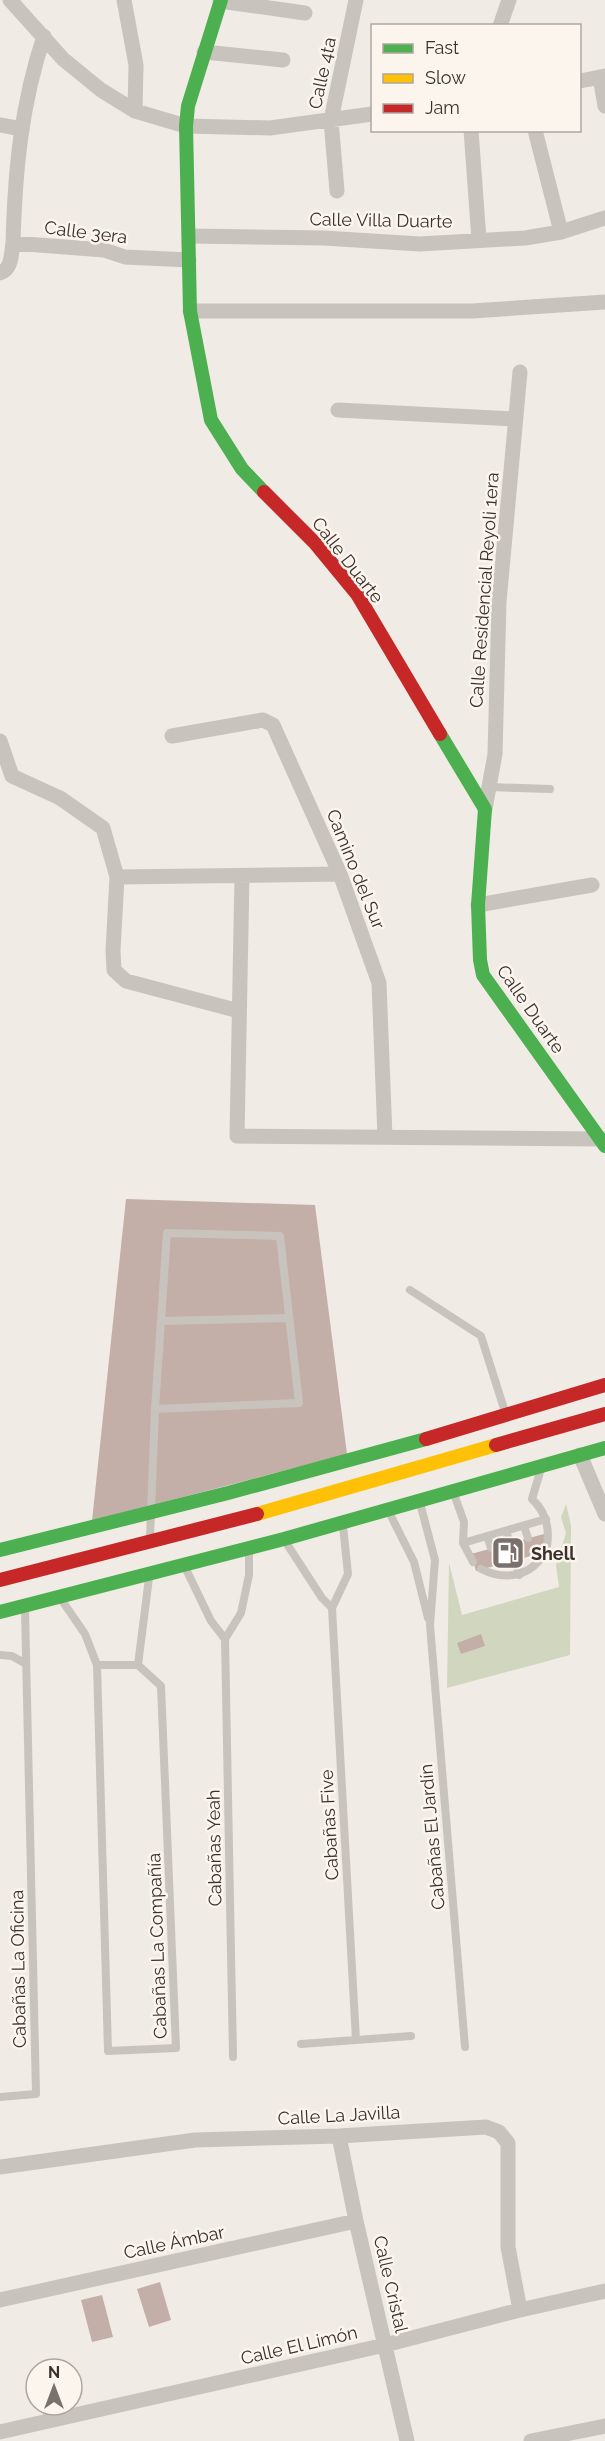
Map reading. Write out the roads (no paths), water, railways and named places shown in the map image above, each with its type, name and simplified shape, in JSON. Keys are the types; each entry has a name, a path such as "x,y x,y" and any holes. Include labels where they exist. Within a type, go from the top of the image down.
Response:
{"street":[{"path":"10,0 63,59 101,90 135,111 186,126 270,128 371,114"},
{"path":"124,0 136,65 135,111"},
{"name":"Calle 4ta","path":"338,191 332,120 356,0"},
{"path":"501,24 509,0"},
{"path":"221,1 305,13"},
{"name":"Calle Duarte","path":"221,1 188,106 186,126 190,311 211,420 242,468 315,543 357,594 485,809 478,905 480,960 483,975 603,1143"},
{"path":"0,273 7,270 9,265 13,243 15,176 22,129 32,73 44,36"},
{"path":"204,52 283,60"},
{"path":"581,81 602,76 605,106"},
{"path":"0,125 22,129"},
{"path":"471,132 479,240"},
{"path":"536,132 561,232"},
{"name":"Calle Villa Duarte","path":"190,236 324,238 420,244 525,238 561,232 605,218"},
{"name":"Calle 3era","path":"13,243 104,250 125,257 189,260"},
{"path":"190,311 472,311 605,302"},
{"name":"Calle Residencial Reyoli 1era","path":"485,809 495,754 500,602 520,372"},
{"path":"338,410 515,419"},
{"name":"Camino del Sur","path":"172,736 263,720 273,725 340,874 379,983 385,1137"},
{"path":"0,741 12,776 60,798 103,828 117,877 114,970 126,981 239,1011"},
{"path":"117,877 340,874"},
{"path":"242,876 237,1136 385,1137 603,1143"},
{"path":"478,905 592,885"},
{"path":"0,1550 289,1478 506,1417 605,1385"},
{"path":"0,1580 274,1509 605,1414"},
{"path":"0,1612 284,1539 452,1489 605,1448"},
{"path":"580,1455 605,1514"},
{"name":"Calle La Javilla","path":"0,2167 195,2140 339,2136 486,2127 499,2132 508,2143 508,2247 520,2310"},
{"name":"Calle Cristal","path":"339,2136 356,2221 407,2441"},
{"name":"Calle Ámbar","path":"0,2300 356,2221"},
{"name":"Calle El Limón","path":"0,2432 385,2345 520,2310 605,2291"},
{"path":"531,2441 605,2426"}],"lane":[{"path":"489,787 550,789"},
{"path":"149,1541 155,1409 167,1233 280,1236 299,1403 155,1409"},
{"path":"410,1290 481,1336 506,1417"},
{"path":"161,1322 290,1318"},
{"path":"481,1569 499,1575 519,1575 536,1564 546,1549 549,1533 546,1520 540,1506 532,1499 543,1464"},
{"path":"452,1489 464,1522 463,1543 474,1562"},
{"name":"Cabañas El Jardín","path":"419,1499 435,1560 430,1625 465,2047"},
{"name":"Cabañas El Jardín","path":"387,1509 414,1562 430,1625"},
{"path":"463,1543 546,1520"},
{"name":"Cabañas Five","path":"343,1522 348,1574 332,1608 356,2040"},
{"path":"524,1526 528,1539"},
{"path":"506,1531 510,1544"},
{"path":"487,1536 491,1548"},
{"path":"284,1539 322,1598 332,1608"},
{"path":"184,1566 211,1622 225,1639 241,1613 249,1575 249,1548"},
{"path":"533,1555 536,1564"},
{"path":"515,1560 519,1575"},
{"path":"496,1565 499,1575"},
{"path":"97,1665 138,1665 150,1574"},
{"name":"Cabañas La Compañía","path":"60,1597 85,1635 97,1665 108,2051 176,2048 161,1686 138,1665"},
{"name":"Cabañas La Oficina","path":"0,2097 36,2094 25,1606"},
{"name":"Cabañas Yeah","path":"225,1639 233,2057"},
{"path":"0,1655 12,1656 26,1664"},
{"path":"301,2043 411,2036"}],"place":[{"name":"Shell","path":"508,1553"}]}
